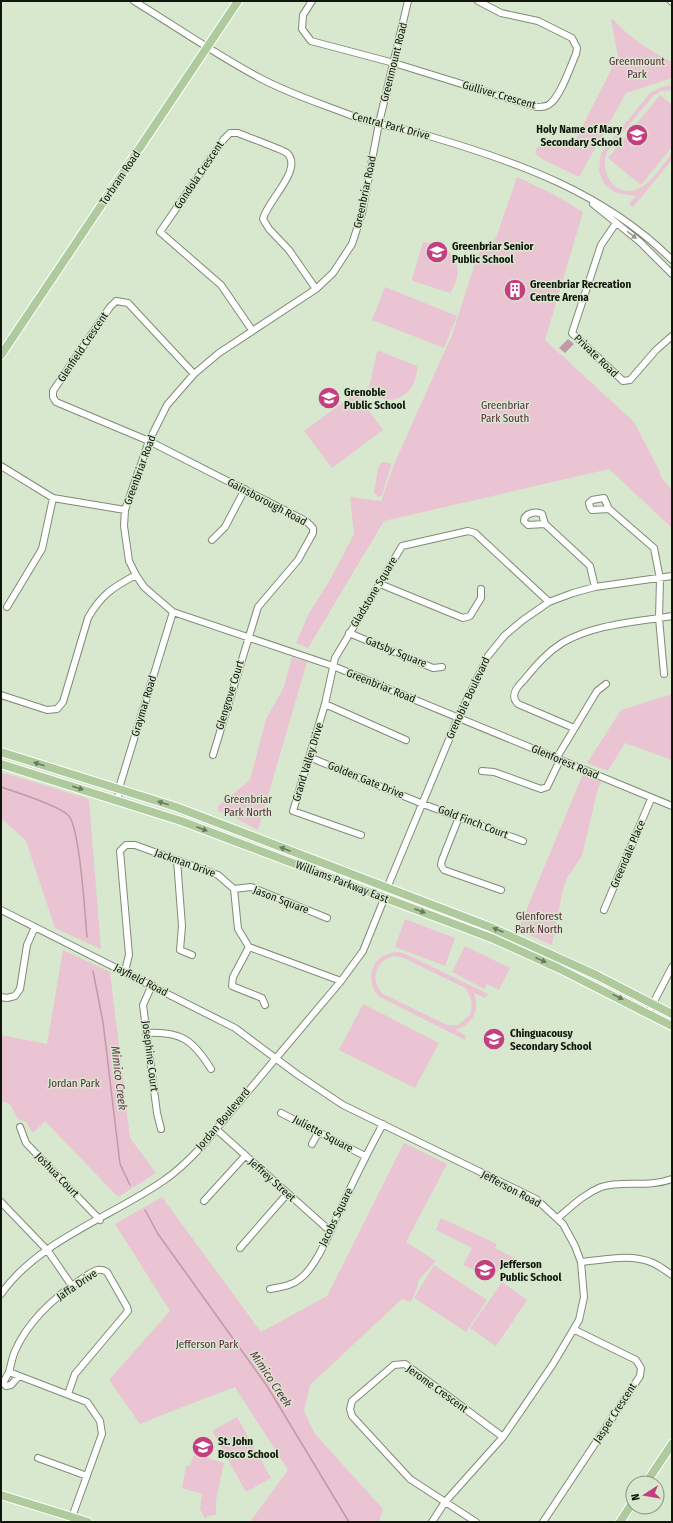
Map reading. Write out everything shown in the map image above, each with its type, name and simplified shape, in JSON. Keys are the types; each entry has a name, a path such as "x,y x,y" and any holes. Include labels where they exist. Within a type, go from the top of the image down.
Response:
{"main road":[{"name":"Torbram Road","path":"1,355 238,1"},
{"name":"Williams Parkway East","path":"1,752 176,807 457,914 530,943 672,1014"},
{"name":"Williams Parkway East","path":"1,764 181,821 494,939 560,969 672,1026"},
{"path":"651,1475 672,1444"},
{"path":"1,1495 88,1522"}],"street":[{"name":"Central Park Drive","path":"134,1 258,77 285,90 352,116 428,135 520,165 579,193 614,212 628,222 672,260"},
{"path":"312,1 303,15 302,30 311,41 394,63"},
{"name":"Greenmount Road","path":"379,123 408,1"},
{"name":"Gulliver Crescent","path":"394,63 536,106 543,107 550,104 556,98 576,54 577,48 572,38 538,22 501,13 478,1"},
{"name":"Greenbriar Road","path":"379,123 358,229 344,259 333,273 316,289 219,353 194,374 168,404 150,441 125,510 125,541 129,561 136,575 153,595 173,612 248,636 333,666 458,718"},
{"name":"Gondola Crescent","path":"252,330 221,285 160,232 224,138 230,133 238,133 286,153 291,161 291,172 265,210 263,219 269,229 289,250 316,289"},
{"name":"Central Park Drive","path":"579,193 640,242 672,274"},
{"name":"Private Road","path":"616,223 601,245 572,333 623,381 630,380 656,350 672,336"},
{"name":"Glenfield Crescent","path":"150,441 56,402 52,397 54,391 110,307 116,301 128,304 194,374"},
{"name":"Gainsborough Road","path":"150,441 306,521 313,528 313,533 298,560 258,607 248,636"},
{"path":"1,468 53,498 125,510"},
{"path":"212,540 225,527 245,489"},
{"path":"7,607 42,549 53,498"},
{"path":"609,509 654,548 660,579 659,618 664,674"},
{"path":"545,524 586,562 591,571 595,587"},
{"name":"Gladstone Square","path":"333,666 335,658 349,633 402,546 468,531 475,533 549,602"},
{"path":"1,695 47,710 57,710 63,702 88,618 95,606 109,590 136,575"},
{"name":"Grenoble Boulevard","path":"387,888 458,718 488,656 505,635 523,620 549,602 595,587 660,579 672,576"},
{"path":"380,584 463,618 470,616 481,598 481,589"},
{"name":"Graymar Road","path":"118,801 119,788 173,612"},
{"path":"574,728 518,704 514,700 514,694 518,687 544,657 562,643 594,630 672,616"},
{"name":"Gatsby Square","path":"349,633 433,668 442,667"},
{"name":"Glengrove Court","path":"213,755 248,636"},
{"name":"Grand Valley Drive","path":"333,666 325,704 293,812 361,835"},
{"path":"482,771 494,772 541,789 547,787 558,759 574,728 597,691 606,684"},
{"path":"325,704 406,740"},
{"name":"Glenforest Road","path":"458,718 651,799 672,806"},
{"name":"Golden Gate Drive","path":"309,757 423,804"},
{"name":"Greendale Place","path":"604,910 651,799"},
{"name":"Gold Finch Court","path":"423,804 523,841"},
{"path":"459,817 441,865 444,870 501,890"},
{"name":"Jackman Drive","path":"125,971 129,955 120,851 126,845 135,845 218,875 234,889"},
{"path":"177,860 182,926 180,950 192,955"},
{"name":"Jason Square","path":"234,889 251,887 327,918"},
{"name":"Jordan Boulevard","path":"2,1290 25,1266 165,1180 189,1159 340,982 363,951 387,888"},
{"path":"234,889 238,929 249,947 340,982"},
{"name":"Jayfield Road","path":"1,910 125,971 235,1028 275,1058"},
{"path":"1,997 7,998 15,996 20,989 27,945 35,927"},
{"path":"249,947 233,977 232,986 262,998 265,1005"},
{"path":"648,1013 672,967"},
{"name":"Josephine Court","path":"152,985 143,1005 156,1113 161,1129"},
{"path":"146,1034 173,1033 181,1036 205,1059 211,1069"},
{"name":"Jefferson Road","path":"275,1058 318,1090 343,1105 536,1199 558,1218 575,1246 581,1262 584,1297 579,1320 575,1330 503,1437 445,1502 432,1522"},
{"name":"Juliette Square","path":"281,1113 365,1156"},
{"name":"Jacobs Square","path":"270,1289 289,1285 302,1277 314,1260 330,1231 365,1156 383,1124"},
{"name":"Joshua Court","path":"20,1127 26,1143 100,1220"},
{"name":"Jeffrey Street","path":"216,1129 330,1231"},
{"path":"312,1144 318,1133"},
{"path":"204,1201 245,1156"},
{"path":"558,1218 582,1197 603,1187 652,1185 672,1179"},
{"path":"240,1248 288,1194"},
{"path":"1,1202 48,1251 72,1286"},
{"path":"581,1262 638,1259 653,1263 672,1275"},
{"name":"Jaffa Drive","path":"19,1376 11,1385 6,1386 3,1383 9,1372 15,1350 46,1307 72,1286 97,1270 103,1269 107,1272 127,1306 128,1312 75,1374 68,1394"},
{"name":"Jasper Crescent","path":"543,1522 640,1376 641,1368 636,1360 575,1330"},
{"name":"Jerome Crescent","path":"445,1502 410,1479 352,1416 350,1409 352,1401 394,1365 405,1364 503,1437"},
{"path":"9,1372 87,1402 100,1421 102,1434 72,1517"},
{"path":"38,1458 87,1476"},
{"path":"445,1502 476,1522"}],"green space":[{"name":"Greenmount Park","path":"613,19 640,44 672,62 672,78 626,93 579,177 542,159 535,153 537,147 575,141 618,56 611,20"},
{"path":"672,85 672,90 661,91 653,96 607,152 605,170 608,178 619,189 626,191 634,190 647,183 672,153 672,160 633,207 629,204 636,196 616,193 604,184 599,172 601,153 650,93 662,87"},
{"path":"660,95 672,105 672,147 641,185 608,158"},
{"name":"Greenbriar Park South","path":"517,177 551,193 583,212 545,340 634,422 660,472 661,477 672,490 672,528 609,469 384,521 308,648 296,643 308,615 331,578 354,534 350,497 381,501 395,462 452,335 478,254 496,238"},
{"path":"423,242 434,243 443,247 450,252 454,258 457,266 457,275 455,284 450,293 413,281 412,279"},
{"path":"385,287 457,316 444,348 372,320"},
{"path":"379,351 417,366 413,385 402,397 386,399 377,397 368,392 377,352"},
{"path":"356,393 383,430 332,468 304,431"},
{"path":"382,462 390,463 391,466 382,495 379,497 374,493 377,473"},
{"name":"Greenbriar Park North","path":"292,657 307,662 258,830 232,816 218,811 218,806 250,780 266,719 284,687"},
{"path":"672,694 672,760 625,743 608,771 587,763 621,710"},
{"path":"1,772 86,798 89,801 101,949 55,928 26,841 1,818"},
{"name":"Glenforest Park North","path":"583,774 602,782 598,788 582,856 567,878 563,889 552,945 518,930"},
{"path":"405,919 455,938 445,966 395,947"},
{"path":"465,946 510,968 499,990 487,984 484,989 452,972"},
{"name":"Jordan Park","path":"63,950 110,972 130,1138 156,1173 118,1197 45,1121 33,1133 26,1122 18,1119 10,1104 1,1101 1,1035 47,1044"},
{"path":"398,952 406,954 488,994 485,998 474,993 476,1005 474,1016 467,1024 456,1030 466,1036 465,1040 378,996 371,981 371,974 377,961 390,953","holes":["394,956 404,958 465,988 471,1001 470,1015 458,1025 447,1025 383,994 379,989 375,978 378,967 382,962"]},
{"path":"363,1004 439,1043 415,1088 339,1050"},
{"name":"Jefferson Park","path":"404,1143 447,1164 406,1242 436,1261 418,1281 417,1288 411,1302 402,1299 310,1385 304,1411 315,1434 383,1509 379,1522 250,1522 288,1470 235,1387 140,1424 109,1380 170,1311 115,1224 162,1197 261,1332 327,1296"},
{"path":"441,1218 497,1244 495,1248 517,1259 513,1269 501,1266 492,1279 463,1265 472,1248 436,1230"},
{"path":"434,1265 487,1300 466,1332 414,1298"},
{"path":"502,1282 527,1300 496,1346 470,1328"},
{"path":"237,1417 271,1478 246,1492 212,1431"},
{"path":"197,1446 205,1457 224,1463 216,1500 216,1515 208,1516 205,1519 200,1509 202,1494 182,1488 186,1466 190,1466"}],"shaded area":[{"path":"568,339 574,344 565,353 559,348"}],"waterway":[{"name":"Mimico Creek","path":"1,787 46,803 68,815 76,836 79,853 87,937"},
{"name":"Mimico Creek","path":"93,971 103,1022 120,1164 130,1185"},
{"name":"Mimico Creek","path":"145,1210 158,1234 267,1386 349,1522"}],"place":[{"name":"Holy Name of Mary Secondary School","path":"637,135"},
{"name":"Greenbriar Senior Public School","path":"437,252"},
{"name":"Greenbriar Recreation Centre Arena","path":"515,290"},
{"name":"Grenoble Public School","path":"329,398"},
{"name":"Chinguacousy Secondary School","path":"494,1039"},
{"name":"Jefferson Public School","path":"485,1270"},
{"name":"St. John Bosco School","path":"203,1447"}]}
